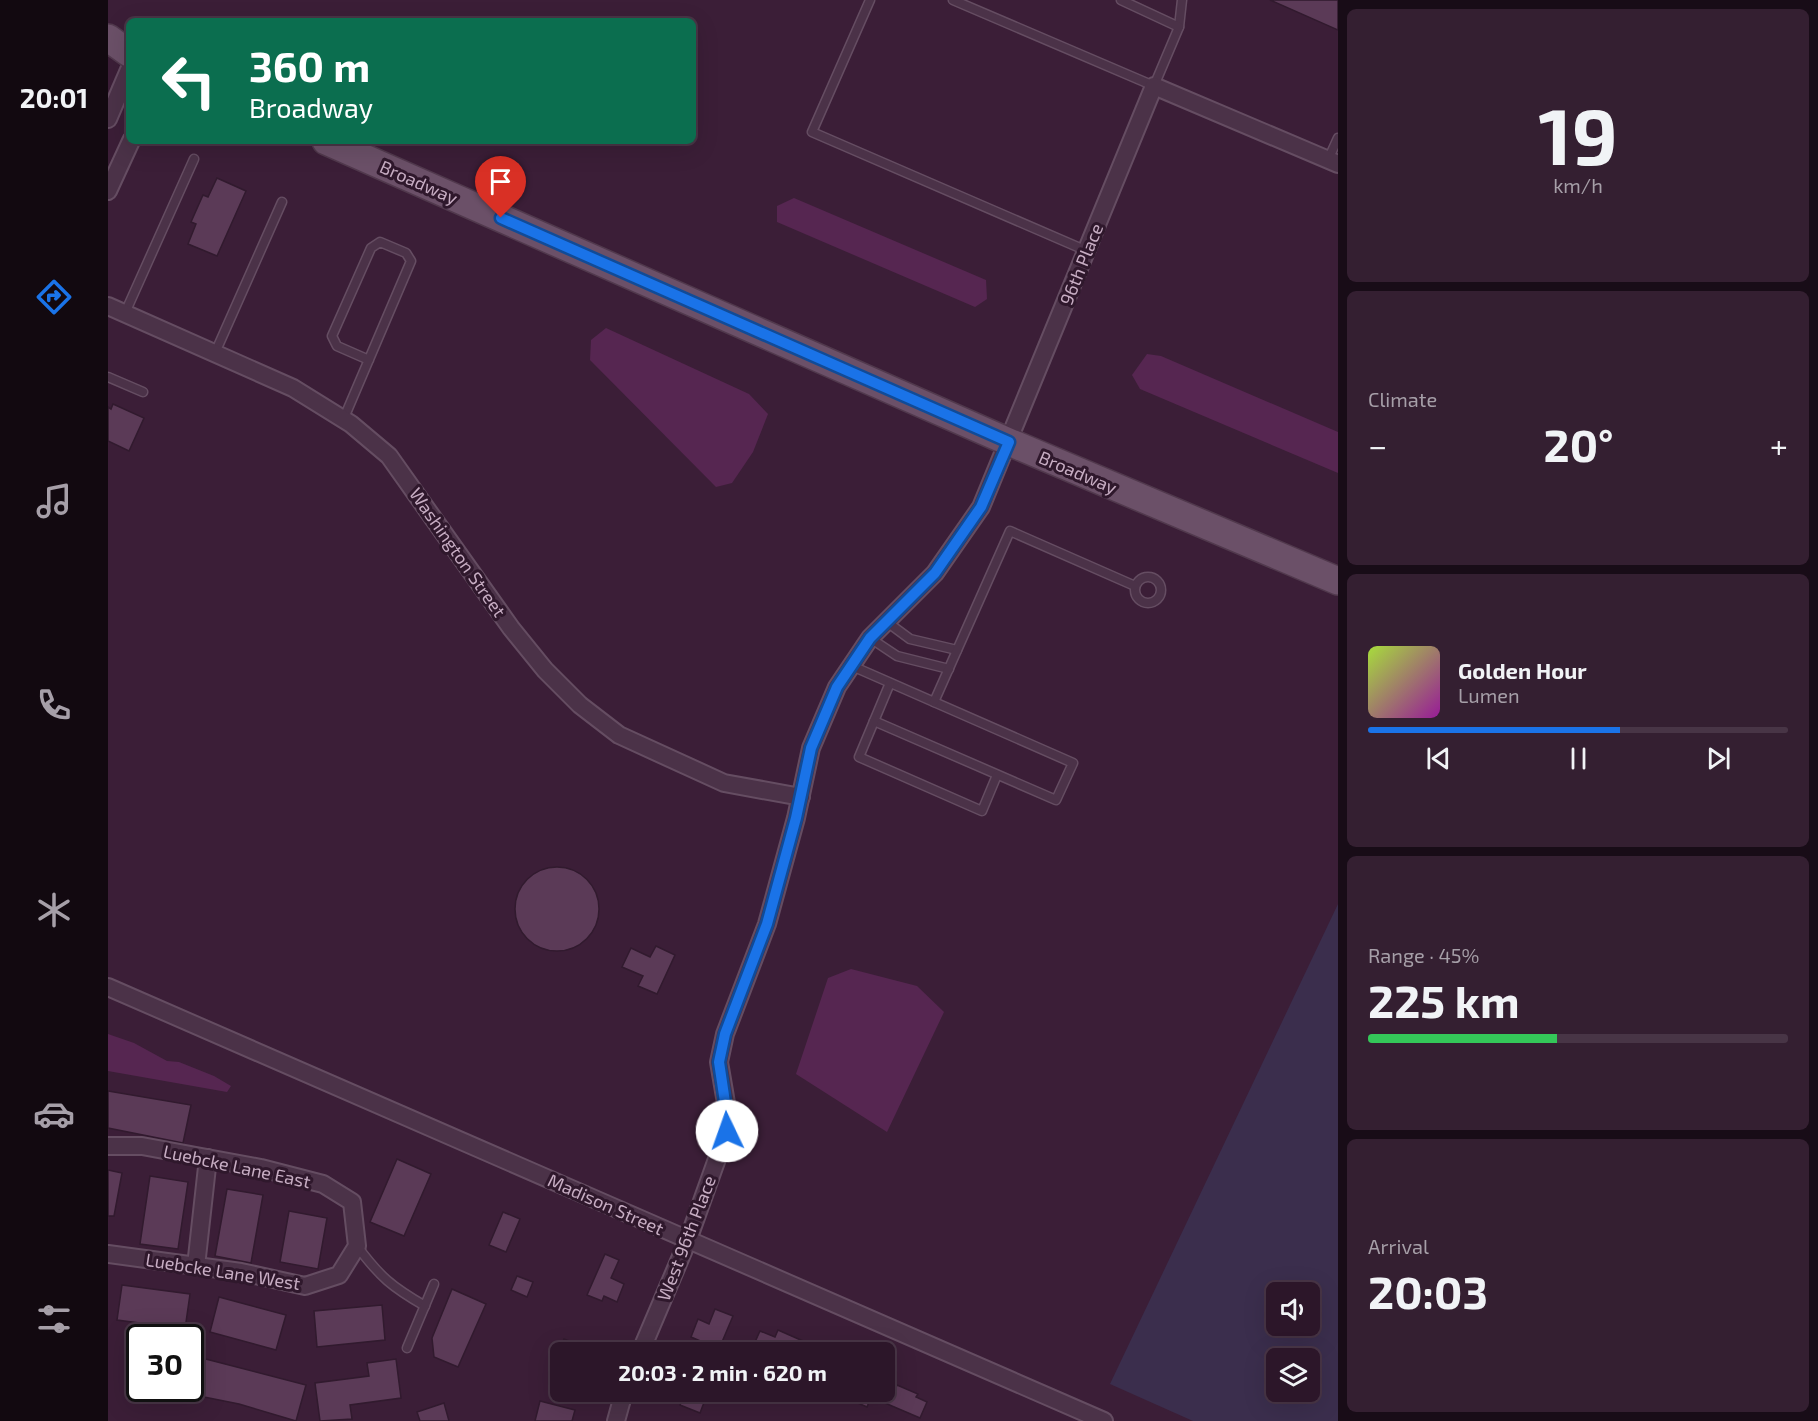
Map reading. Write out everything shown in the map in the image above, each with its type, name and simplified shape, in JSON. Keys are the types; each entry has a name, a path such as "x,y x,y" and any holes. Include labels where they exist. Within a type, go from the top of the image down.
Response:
{"main road":[{"path":"108,38 126,52"},
{"path":"108,50 126,53"},
{"name":"Broadway","path":"333,144 1009,442 1338,581"}],"street":[{"path":"108,119 126,77"},
{"name":"96th Place","path":"1009,442 1154,86"},
{"path":"1154,86 1333,162"},
{"path":"108,191 130,144"},
{"name":"Washington Street","path":"108,306 293,388 344,418 389,456 511,628 545,670 580,705 619,735 724,783 801,797"},
{"name":"West 96th Place","path":"645,1342 688,1240 727,1131 719,1062 725,1034 767,924 801,797 811,748 837,687 870,638 935,573 981,507 1009,442"},
{"name":"Madison Street","path":"108,987 1104,1421"},
{"name":"Luebcke Lane East","path":"108,1146 142,1146 261,1168 323,1184 352,1202 357,1246"},
{"path":"196,1266 208,1158"},
{"name":"Luebcke Lane West","path":"108,1254 241,1272 305,1286 339,1275 357,1246"},
{"path":"616,1421 621,1402"}],"lane":[{"path":"870,0 812,132 1087,250"},
{"path":"953,0 1154,86 1179,27 1182,0"},
{"path":"1120,0 1179,27"},
{"path":"1333,162 1338,138"},
{"path":"125,313 194,159"},
{"path":"215,353 282,202"},
{"path":"344,418 369,360 411,261 406,254 380,242 371,248 332,336 337,346 369,360"},
{"path":"108,377 143,392"},
{"path":"934,702 1010,531 1135,586"},
{"path":"887,622 910,639 957,650"},
{"path":"870,638 897,656 949,669"},
{"path":"852,666 1073,763 1056,800 874,721"},
{"path":"890,683 859,757 982,811 998,775"},
{"path":"357,1246 380,1276 395,1289 425,1306"},
{"path":"406,1348 434,1284"}],"shaded area":[{"path":"794,198 986,280 987,299 975,307 777,222 777,206"},
{"path":"606,328 749,394 768,414 753,452 732,483 716,487 590,360 591,340"},
{"path":"1147,354 1161,356 1338,432 1338,473 1140,389 1132,375"},
{"path":"1338,904 1338,1421 1193,1421 1110,1384"},
{"path":"851,969 917,986 944,1012 887,1132 796,1074 828,978"},
{"path":"108,1034 134,1043 167,1061 179,1062 214,1076 231,1086 227,1092 108,1071"}],"building":[{"path":"1270,0 1338,0 1338,30"},
{"path":"217,178 246,191 217,256 188,244 196,224 191,222 203,195 208,197"},
{"path":"113,404 144,418 129,451 108,441 108,407 111,409"},
{"path":"557,867 573,870 587,879 596,893 599,909 596,925 587,939 573,948 557,951 541,948 527,939 518,925 515,909 518,893 527,879 541,870"},
{"path":"656,946 675,955 657,994 638,986 643,976 622,967 631,948 650,957"},
{"path":"108,1091 191,1105 183,1143 108,1128"},
{"path":"397,1159 431,1174 404,1236 370,1222"},
{"path":"108,1170 122,1173 114,1216 108,1216"},
{"path":"150,1176 188,1182 178,1249 140,1244"},
{"path":"227,1189 263,1195 251,1263 215,1256"},
{"path":"289,1211 327,1218 318,1269 280,1262"},
{"path":"503,1212 520,1219 506,1252 489,1245"},
{"path":"605,1254 619,1260 611,1278 624,1284 617,1302 604,1296 602,1301 587,1295"},
{"path":"517,1276 533,1282 527,1297 511,1290"},
{"path":"122,1285 190,1294 186,1324 147,1324 117,1320"},
{"path":"452,1289 486,1304 458,1367 434,1357 432,1338"},
{"path":"219,1297 286,1315 276,1350 210,1332"},
{"path":"382,1305 385,1340 317,1347 314,1311"},
{"path":"715,1309 733,1316 722,1342 703,1342 691,1337 698,1319 709,1324"},
{"path":"778,1330 806,1342 755,1342 760,1331 775,1337"},
{"path":"204,1359 306,1385 296,1421 239,1404 204,1397"},
{"path":"396,1359 401,1398 350,1405 352,1419 320,1421 315,1383 369,1376 367,1363"},
{"path":"897,1385 918,1394 916,1397 927,1402 920,1418 883,1402 895,1402"},
{"path":"540,1401 575,1410 572,1421 535,1421"},
{"path":"681,1402 704,1402 700,1413 680,1405"},
{"path":"856,1402 869,1402 867,1407"},
{"path":"444,1403 449,1421 420,1421 417,1412"}],"route":[{"path":"501,218 1009,442 981,507 935,573 870,638 837,687 811,748 796,818 767,924 725,1034 719,1062 727,1131"}]}
